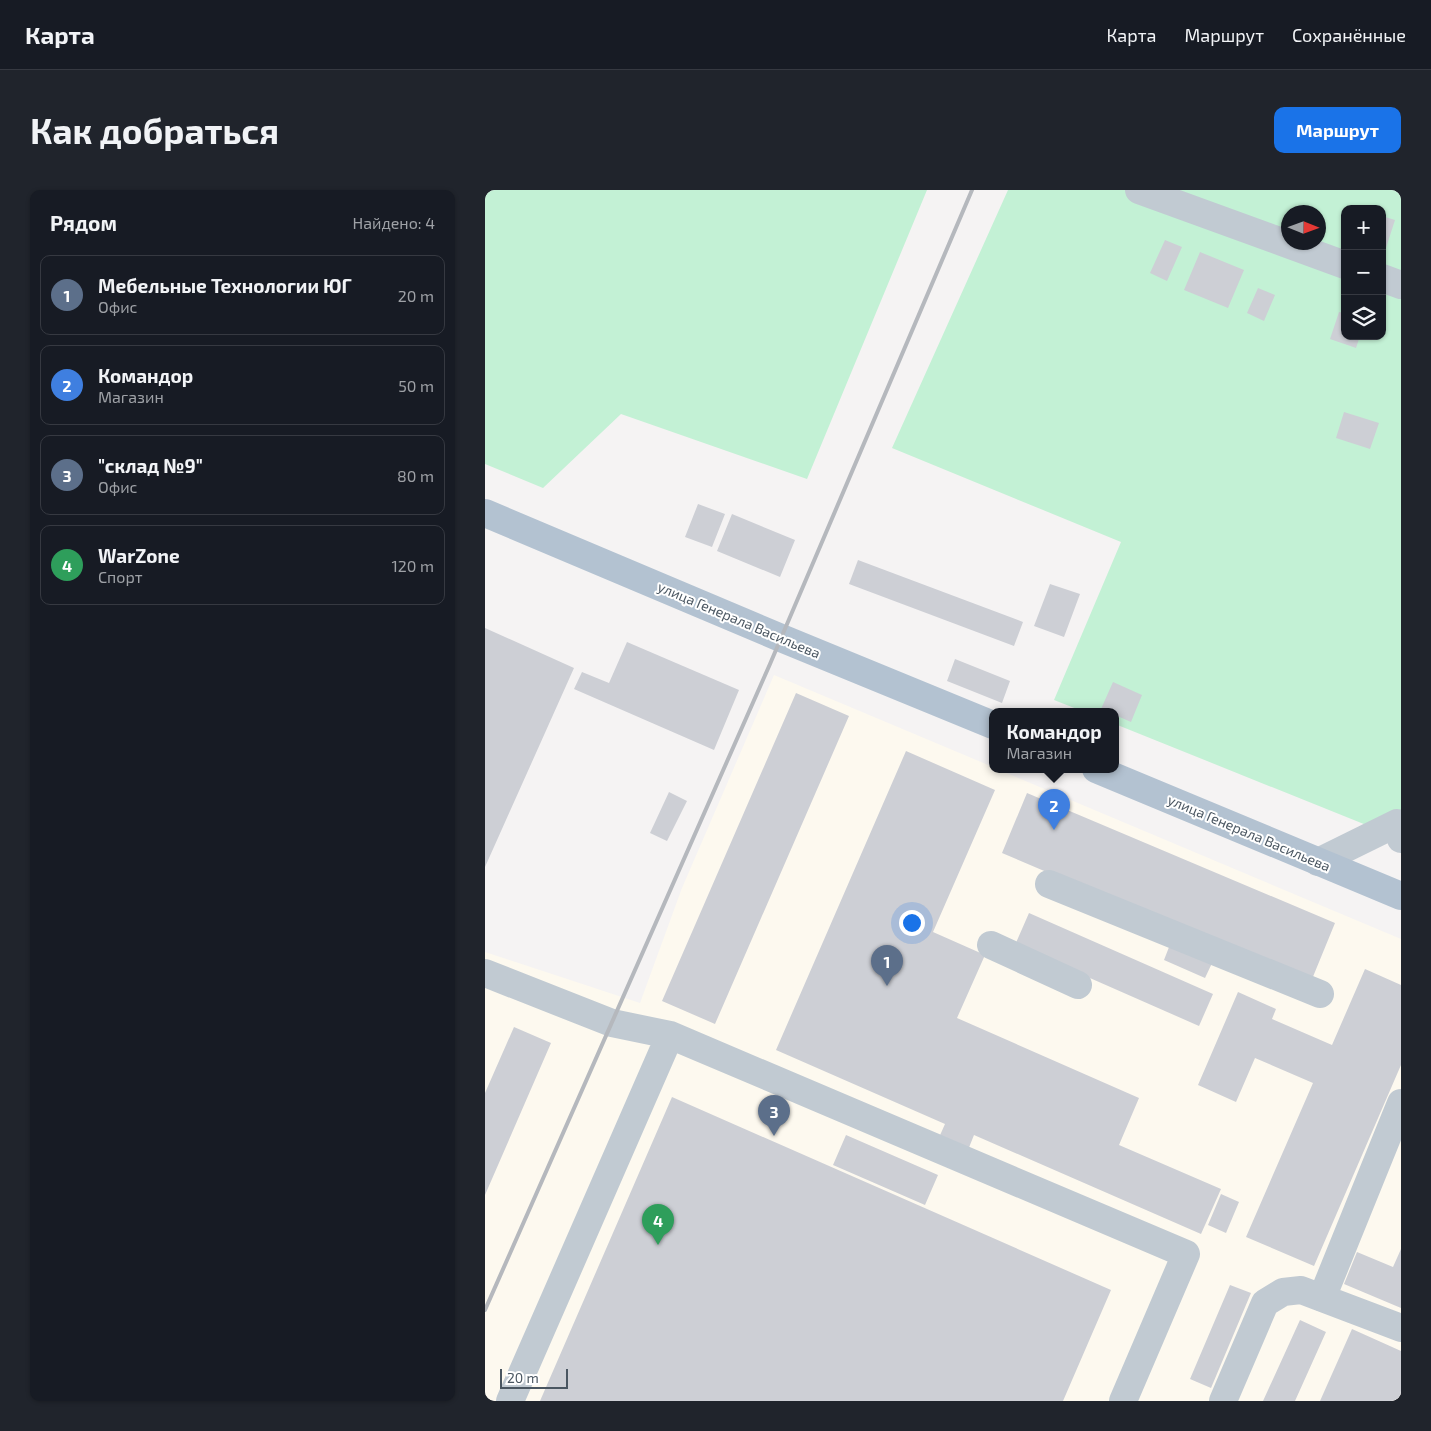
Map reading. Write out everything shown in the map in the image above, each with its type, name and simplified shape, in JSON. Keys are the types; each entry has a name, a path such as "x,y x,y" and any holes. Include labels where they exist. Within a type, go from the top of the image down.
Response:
{"main road":[{"name":"улица Генерала Васильева","path":"485,513 773,635 989,723"},
{"name":"улица Генерала Васильева","path":"1106,773 1401,896"}],"lane":[{"path":"1139,190 1341,264"},
{"path":"1386,279 1401,285"},
{"path":"1318,862 1400,826"},
{"path":"1049,884 1320,994"},
{"path":"991,945 1077,985"},
{"path":"485,973 612,1024 670,1035 1187,1254 1123,1401"},
{"path":"510,1401 670,1035"},
{"path":"1322,1298 1401,1103"},
{"path":"1223,1401 1265,1303 1283,1292 1301,1290 1401,1328"}],"shaded area":[{"path":"774,675 989,765 989,773 1007,773 1401,939 1401,1401 485,1401 485,952 640,1003 682,888"}],"green space":[{"path":"485,190 927,190 807,479 621,414 543,488 485,464"},
{"path":"1008,190 1401,190 1401,839 1119,726 1119,708 1074,708 1054,700 1121,542 892,448"}],"building":[{"path":"1386,217 1395,220 1386,248"},
{"path":"1165,240 1182,247 1167,281 1150,273"},
{"path":"1200,252 1244,270 1228,308 1184,290"},
{"path":"1258,288 1275,295 1264,321 1247,313"},
{"path":"1339,312 1341,312 1341,340 1359,340 1356,348 1330,339"},
{"path":"1344,412 1379,423 1370,449 1336,438"},
{"path":"698,504 725,514 712,547 685,537"},
{"path":"732,514 795,540 780,577 717,551"},
{"path":"858,560 1023,622 1014,646 849,584"},
{"path":"1050,584 1080,594 1064,637 1034,626"},
{"path":"485,628 574,668 485,867"},
{"path":"627,642 739,690 714,750 574,689 582,672 609,683"},
{"path":"955,659 1010,681 1002,703 947,681"},
{"path":"1113,682 1142,695 1131,722 1119,717 1119,708 1101,708"},
{"path":"796,693 849,716 715,1024 662,1001"},
{"path":"906,751 995,790 933,932 985,955 957,1018 1139,1098 1119,1145 1221,1189 1201,1234 974,1135 966,1155 937,1142 945,1124 776,1050"},
{"path":"669,792 687,801 667,841 650,833"},
{"path":"1027,793 1335,923 1310,984 1002,853"},
{"path":"1029,913 1213,994 1199,1026 1015,945"},
{"path":"1171,942 1213,961 1205,978 1164,960"},
{"path":"1365,969 1401,985 1401,1065 1314,1266 1246,1237 1313,1083 1255,1058 1236,1102 1198,1085 1238,992 1276,1009 1272,1019 1332,1045"},
{"path":"514,1027 551,1043 485,1195 485,1093"},
{"path":"672,1097 1111,1290 1063,1401 540,1401"},
{"path":"846,1135 938,1175 925,1205 833,1165"},
{"path":"1221,1194 1239,1202 1226,1233 1208,1225"},
{"path":"1401,1249 1401,1308 1344,1284 1357,1252 1393,1267"},
{"path":"1230,1285 1251,1293 1211,1388 1190,1379"},
{"path":"1300,1320 1326,1332 1295,1401 1263,1401"},
{"path":"1352,1329 1401,1351 1401,1401 1320,1401"}],"railway":[{"path":"485,1310 770,664 972,190"}],"place":[{"name":"Командор","path":"1054,830"},
{"name":"Мебельные Технологии ЮГ","path":"887,986"},
{"name":"\"склад №9\"","path":"774,1136"},
{"name":"WarZone","path":"658,1245"}]}
